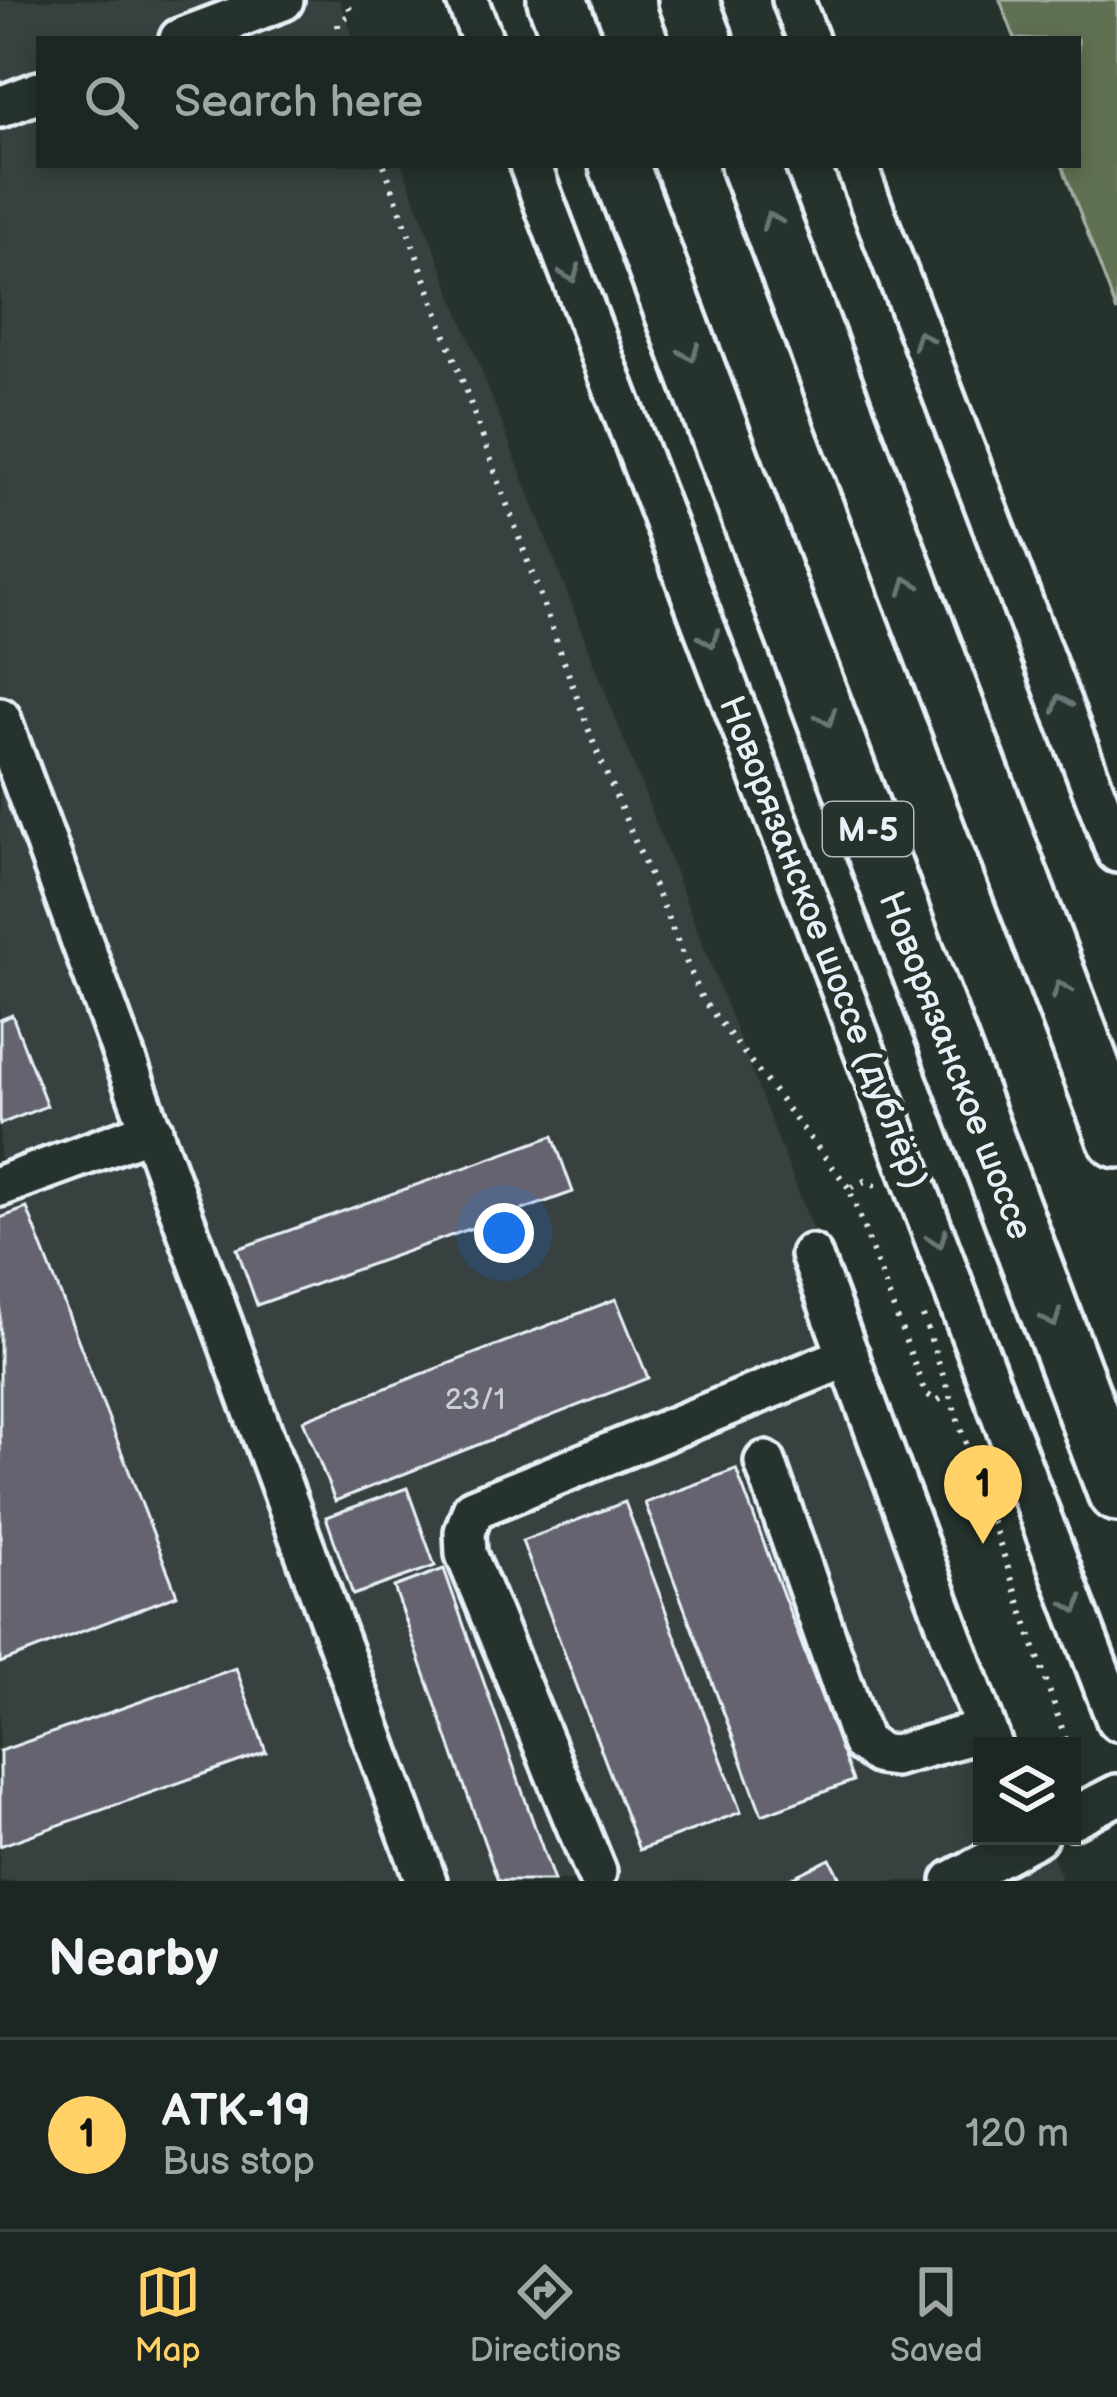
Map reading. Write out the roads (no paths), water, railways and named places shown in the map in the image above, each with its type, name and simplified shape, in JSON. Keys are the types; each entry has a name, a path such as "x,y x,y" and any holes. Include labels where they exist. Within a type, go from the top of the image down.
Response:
{"highway":[{"path":"557,0 571,36"},
{"path":"688,0 702,36"},
{"name":"Новорязанское шоссе","path":"620,168 1117,1492"},
{"path":"751,168 1117,1138"}],"street":[{"path":"188,36 283,0"},
{"path":"467,0 481,36"},
{"path":"794,0 807,36"},
{"path":"0,107 36,93"},
{"name":"Новорязанское шоссе (дублёр)","path":"531,168 1117,1720"},
{"path":"857,168 1117,852"},
{"path":"0,718 426,1881"},
{"path":"0,1186 152,1130"},
{"path":"812,1255 989,1737"},
{"path":"596,1872 466,1554 465,1532 472,1510 849,1356"},
{"path":"765,1462 862,1742 879,1754 894,1756 973,1741"},
{"path":"1081,1813 1117,1795"},
{"path":"952,1881 1017,1845"}],"place":[{"name":"АТК-19","path":"983,1544"}]}
